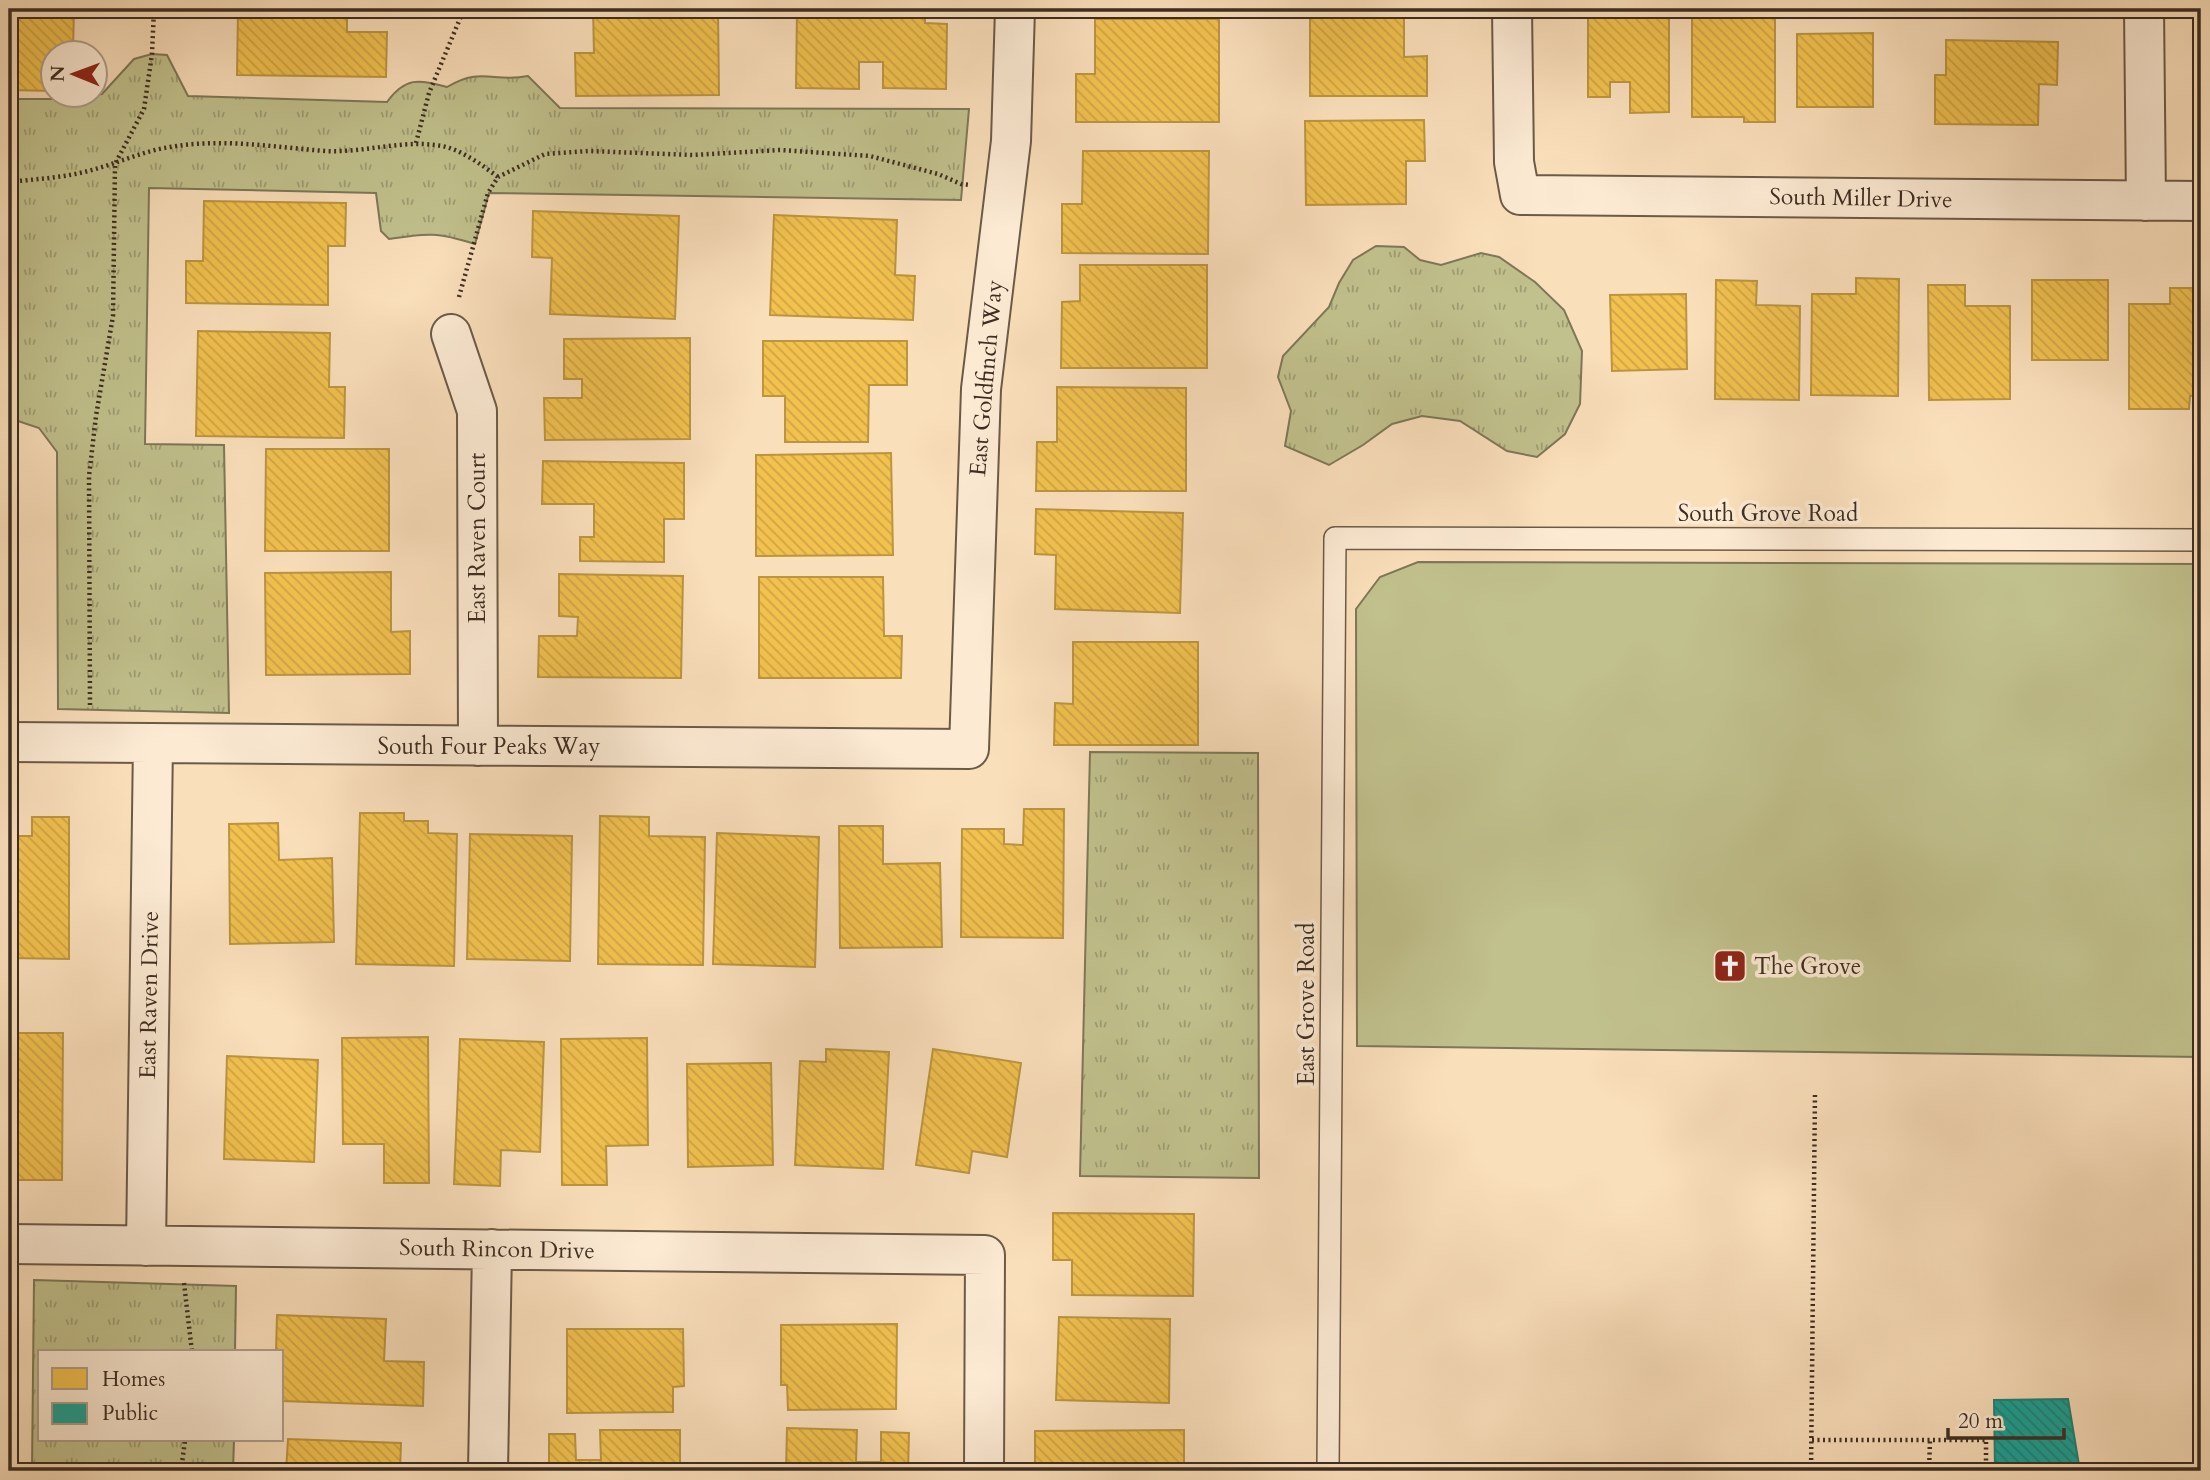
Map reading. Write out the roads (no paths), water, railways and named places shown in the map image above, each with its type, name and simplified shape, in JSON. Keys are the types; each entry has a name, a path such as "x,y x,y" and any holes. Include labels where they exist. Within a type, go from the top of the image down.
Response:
{"street":[{"name":"East Goldfinch Way","path":"969,749 981,389 1011,141 1015,9"},
{"name":"South Miller Drive","path":"1513,9 1514,162 1520,195 2201,201"},
{"path":"2144,9 2146,201"},
{"name":"East Raven Court","path":"451,334 477,411 478,746"},
{"name":"South Four Peaks Way","path":"9,742 969,749"},
{"name":"East Raven Drive","path":"146,1246 153,744"},
{"name":"South Rincon Drive","path":"9,1244 985,1255 984,1471"},
{"path":"488,1471 492,1249"}],"lane":[{"name":"South Grove Road","path":"1335,538 2201,540"},
{"name":"East Grove Road","path":"1328,1469 1335,538"}],"place":[{"name":"The Grove","path":"1730,966"}]}
